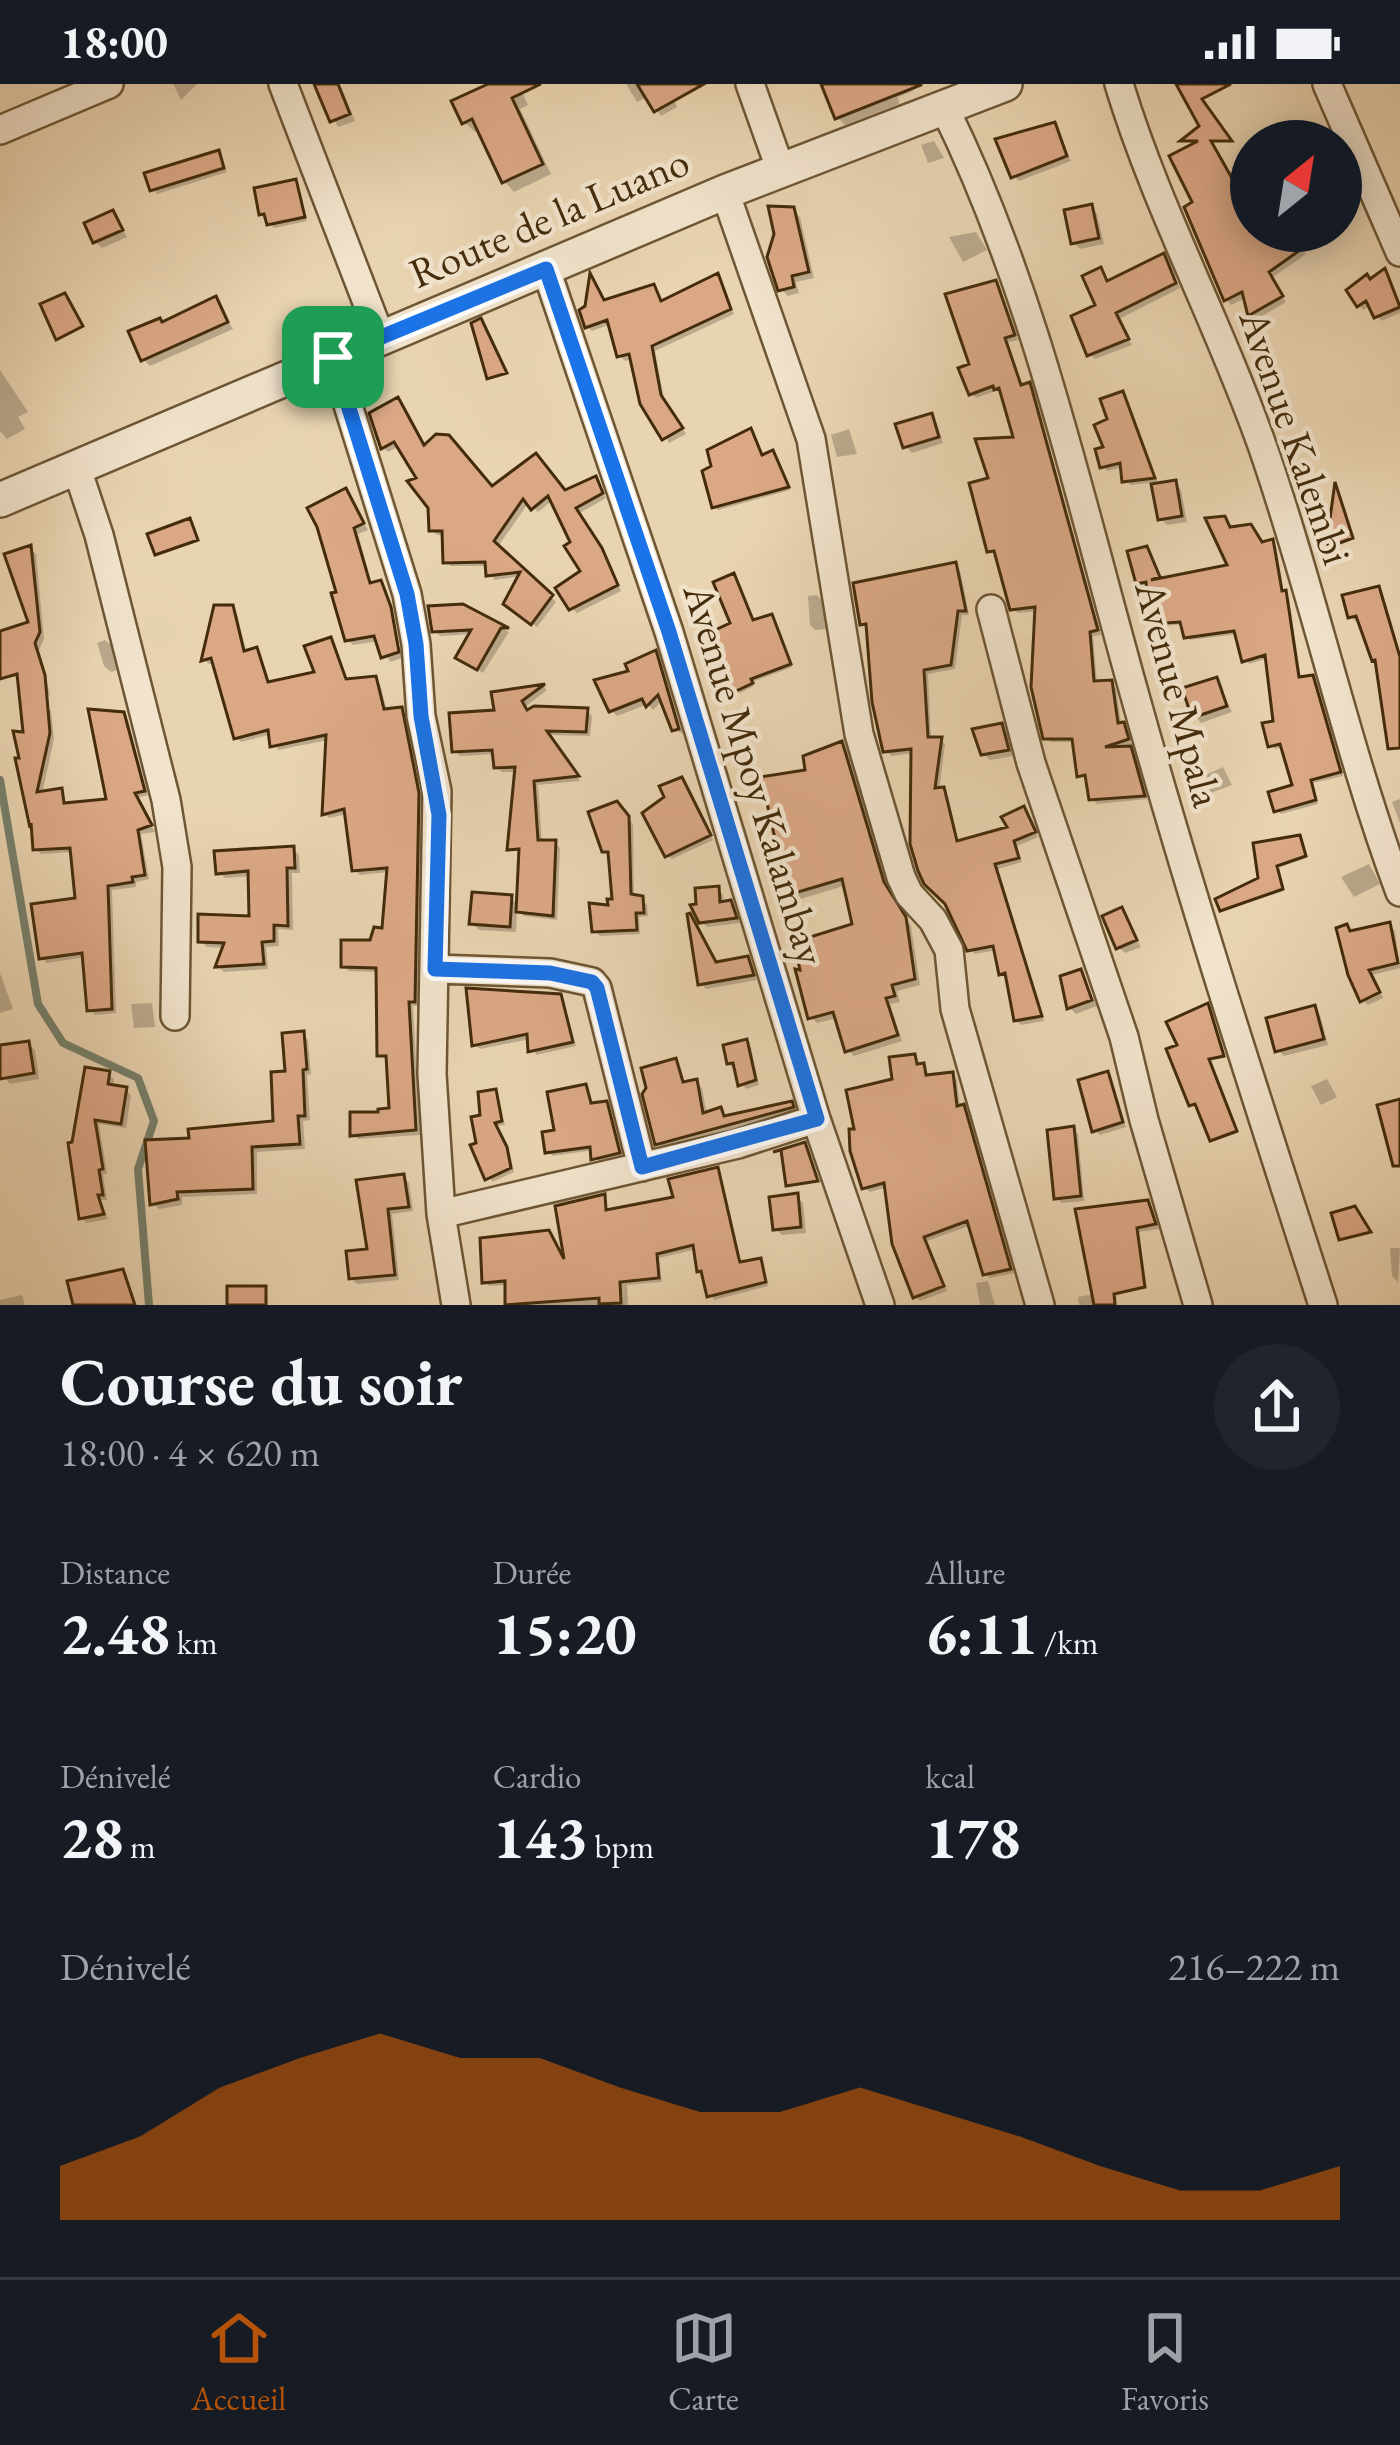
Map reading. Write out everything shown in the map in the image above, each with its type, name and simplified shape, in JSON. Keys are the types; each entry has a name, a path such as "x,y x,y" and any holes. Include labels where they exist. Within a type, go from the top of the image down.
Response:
{"street":[{"path":"0,130 109,84"},
{"path":"284,84 380,336"},
{"path":"750,84 781,171"},
{"name":"Route de la Luano","path":"0,500 724,191 1006,84"},
{"name":"Avenue Kalembi","path":"1119,84 1156,191 1263,448 1365,794 1400,892"},
{"path":"1327,84 1400,252"},
{"name":"Avenue Mpala","path":"944,109 992,217 1033,334 1176,840 1323,1305"},
{"path":"724,191 811,439 860,734 901,877 950,950 955,1009 1040,1305"},
{"name":"Avenue Mpoy Kalambay","path":"546,269 669,632 817,1119 880,1305"},
{"path":"333,357 407,594 421,716 439,815 433,1074 442,1214 456,1305"},
{"path":"77,469 99,535 166,800 177,867 175,1016"},
{"path":"991,609 1031,763 1124,1037 1198,1305"},
{"path":"435,969 550,973 592,982 642,1167"},
{"path":"442,1214 817,1119"}],"building":[{"path":"314,84 338,84 350,114 330,122"},
{"path":"488,84 541,84 512,98 543,164 502,183 472,119 462,124 451,101"},
{"path":"637,84 704,84 654,112"},
{"path":"821,84 921,84 921,85 835,119"},
{"path":"1176,84 1231,84 1202,99 1230,138 1211,141 1230,175 1230,252 1297,252 1269,272 1283,296 1248,316 1242,292 1224,301 1184,207 1192,202 1169,156 1198,141 1180,141 1199,126"},
{"path":"1055,122 1067,156 1011,178 995,139"},
{"path":"219,150 224,168 150,191 144,173"},
{"path":"296,179 305,217 267,225 264,214 259,215 254,188"},
{"path":"1092,204 1099,238 1071,244 1064,210"},
{"path":"768,206 794,207 809,272 792,276 794,287 778,291 767,257 774,234"},
{"path":"113,210 123,230 93,243 84,223"},
{"path":"1164,253 1176,283 1116,313 1129,339 1087,356 1071,316 1095,305 1082,276 1101,267 1107,281"},
{"path":"1385,268 1400,307 1374,318 1366,301 1357,307 1346,290 1367,274 1370,279"},
{"path":"590,273 604,300 654,284 661,301 718,273 731,309 652,346 661,395 683,428 662,440 640,404 629,354 617,357 607,320 585,328 579,310 585,306"},
{"path":"996,280 1015,335 1005,338 1021,385 1030,382 1098,630 1090,632 1094,681 1112,680 1118,723 1124,722 1129,739 1105,747 1131,746 1145,796 1089,800 1085,775 1077,777 1072,739 1043,739 1031,687 1035,607 1010,610 994,551 987,552 969,483 988,478 975,439 1013,437 999,388 969,395 958,368 969,364 945,294"},
{"path":"65,293 83,326 56,340 40,304"},
{"path":"216,296 228,322 141,361 128,331 160,318 162,322"},
{"path":"481,318 507,373 487,379 471,323"},
{"path":"1123,391 1155,478 1122,482 1120,463 1100,468 1095,449 1103,447 1094,425 1107,419 1100,399"},
{"path":"398,397 424,445 436,434 449,435 492,486 536,453 565,490 596,476 603,493 576,508 602,548 618,585 569,610 555,588 580,571 564,546 570,542 548,496 531,510 523,499 494,541 553,595 531,625 503,604 520,572 486,576 485,562 443,563 442,531 429,531 428,508 407,481 416,478 394,442 381,449 369,413"},
{"path":"932,413 939,437 903,448 895,424"},
{"path":"751,428 762,455 773,450 789,487 712,508 702,471 711,466 707,450"},
{"path":"1176,480 1182,516 1158,520 1151,484"},
{"path":"1335,482 1353,538 1329,547 1321,529 1329,526"},
{"path":"346,488 364,523 354,528 370,583 381,580 391,607 399,652 381,658 374,636 345,641 331,593 336,592 307,508"},
{"path":"1225,516 1230,527 1251,524 1262,542 1273,539 1299,677 1313,675 1341,772 1311,780 1316,800 1274,812 1268,792 1292,785 1280,744 1268,747 1262,723 1273,721 1265,655 1242,662 1234,631 1184,638 1180,622 1149,624 1146,582 1136,584 1127,551 1147,546 1160,577 1151,580 1227,565 1205,518"},
{"path":"190,518 198,540 155,555 147,534"},
{"path":"31,545 40,632 35,643 45,675 50,733 37,792 62,788 64,803 106,799 88,709 124,712 145,791 135,793 152,825 138,830 145,875 108,886 112,1009 87,1011 82,953 39,959 31,904 75,898 70,848 33,850 15,758 19,758 13,731 23,732 17,674 0,679 0,631 28,622 4,554"},
{"path":"956,562 966,611 958,611 951,665 924,670 928,737 942,737 935,788 944,787 957,841 1007,827 1001,817 1024,806 1036,832 1014,841 1019,858 995,864 1042,1016 1014,1021 1005,973 999,975 993,946 967,951 945,904 918,871 910,844 911,749 883,752 872,702 866,624 860,625 853,583"},
{"path":"734,573 753,620 772,614 791,664 751,679 753,683 734,692 711,632 730,623 713,582"},
{"path":"1379,586 1400,657 1400,748 1388,749 1375,660 1356,616 1348,618 1342,595"},
{"path":"463,604 509,628 501,628 477,670 455,658 471,630 432,632 428,606"},
{"path":"214,605 233,605 244,651 257,647 268,682 314,672 304,646 331,637 346,679 376,676 384,709 402,707 419,793 415,1002 409,1002 416,1130 350,1136 350,1112 389,1108 386,1056 377,1056 376,968 341,967 341,940 370,940 374,927 382,928 387,868 352,871 344,809 322,815 326,735 270,747 268,730 234,739 211,658 201,661"},
{"path":"656,650 679,729 672,731 658,695 646,707 642,699 609,712 594,680 628,671 625,664"},
{"path":"1217,677 1227,706 1192,718 1182,688"},
{"path":"545,684 522,701 527,710 534,706 588,708 586,732 547,731 579,776 534,781 538,840 556,840 553,916 516,912 519,849 507,850 515,767 494,768 492,750 452,752 449,713 494,710 491,692"},
{"path":"1002,723 1009,750 981,755 972,729"},
{"path":"842,741 884,882 906,917 915,979 892,985 895,996 886,998 898,1035 845,1052 833,1012 808,1019 795,969 800,970 794,942 852,924 842,879 778,898 765,853 778,852 761,777 805,770 803,756"},
{"path":"682,777 711,835 665,857 642,813 664,797 659,786"},
{"path":"617,801 629,816 631,894 643,896 644,913 636,913 637,930 592,932 589,903 608,905 607,899 612,899 608,852 602,852 588,812"},
{"path":"1300,835 1306,856 1277,866 1283,889 1220,911 1215,899 1258,878 1253,843"},
{"path":"294,846 295,868 287,868 288,926 274,925 274,941 262,942 264,964 215,967 224,943 198,942 198,914 249,916 248,871 216,874 214,851"},
{"path":"719,886 720,902 731,900 737,918 699,923 690,905 696,904 695,888"},
{"path":"472,892 512,895 510,927 469,924"},
{"path":"1122,907 1137,940 1116,949 1102,916"},
{"path":"690,913 716,962 748,956 754,975 698,985"},
{"path":"1390,922 1398,963 1369,970 1380,992 1360,1002 1336,928 1347,924 1350,931"},
{"path":"1081,969 1092,1000 1067,1009 1060,976"},
{"path":"466,988 561,994 573,1042 528,1052 527,1034 472,1046"},
{"path":"1208,1003 1224,1056 1209,1059 1237,1131 1210,1141 1195,1104 1189,1106 1166,1049 1177,1045 1166,1022"},
{"path":"1315,1005 1324,1039 1275,1052 1266,1018"},
{"path":"304,1031 307,1069 303,1070 305,1116 298,1116 300,1144 252,1147 253,1189 177,1192 178,1199 150,1205 145,1140 189,1138 188,1129 273,1121 271,1072 285,1071 282,1033"},
{"path":"747,1039 756,1080 738,1086 723,1045"},
{"path":"29,1041 34,1073 0,1079 0,1045"},
{"path":"915,1054 917,1064 924,1063 926,1075 953,1072 957,1106 964,1104 1011,1269 983,1275 967,1221 924,1237 944,1286 913,1298 892,1244 884,1183 862,1189 850,1151 849,1129 854,1129 846,1090 892,1079 889,1057"},
{"path":"676,1058 683,1082 697,1079 703,1113 721,1107 724,1116 792,1101 794,1107 655,1145 642,1094 646,1088 641,1068"},
{"path":"85,1067 110,1071 108,1084 127,1087 121,1124 95,1120 103,1169 99,1170 103,1195 98,1195 104,1214 79,1219 68,1143 72,1142"},
{"path":"1108,1071 1123,1122 1092,1132 1078,1080"},
{"path":"586,1084 591,1103 607,1101 620,1153 591,1160 590,1147 545,1153 542,1132 554,1130 547,1092"},
{"path":"496,1089 502,1121 495,1123 511,1168 485,1180 470,1145 476,1143 471,1117 480,1115 478,1092"},
{"path":"1400,1099 1400,1166 1393,1166 1377,1105"},
{"path":"1074,1126 1081,1196 1054,1199 1047,1130"},
{"path":"805,1142 818,1181 786,1186 781,1150 773,1152"},
{"path":"718,1167 740,1262 761,1258 766,1282 707,1297 693,1245 657,1254 659,1278 620,1282 621,1303 599,1304 599,1298 505,1305 505,1281 482,1283 480,1238 549,1230 564,1259 555,1206 605,1194 606,1210 673,1197 668,1179"},
{"path":"404,1174 409,1207 388,1209 395,1275 349,1279 346,1251 367,1249 356,1180"},
{"path":"798,1193 801,1227 773,1230 769,1197"},
{"path":"1148,1200 1156,1224 1137,1228 1145,1287 1114,1294 1115,1305 1094,1305 1075,1209"},
{"path":"1355,1206 1371,1232 1339,1240 1331,1213"},
{"path":"123,1269 135,1305 73,1305 67,1281"},
{"path":"227,1286 266,1286 266,1305 227,1305"}],"waterway":[{"path":"0,780 38,1004 63,1043 138,1078 154,1121 138,1169 149,1305"}],"route":[{"path":"546,269 669,632 817,1119 642,1167 592,982 550,973 435,969 439,815 421,716 416,644 407,594 333,357 546,269"}]}
